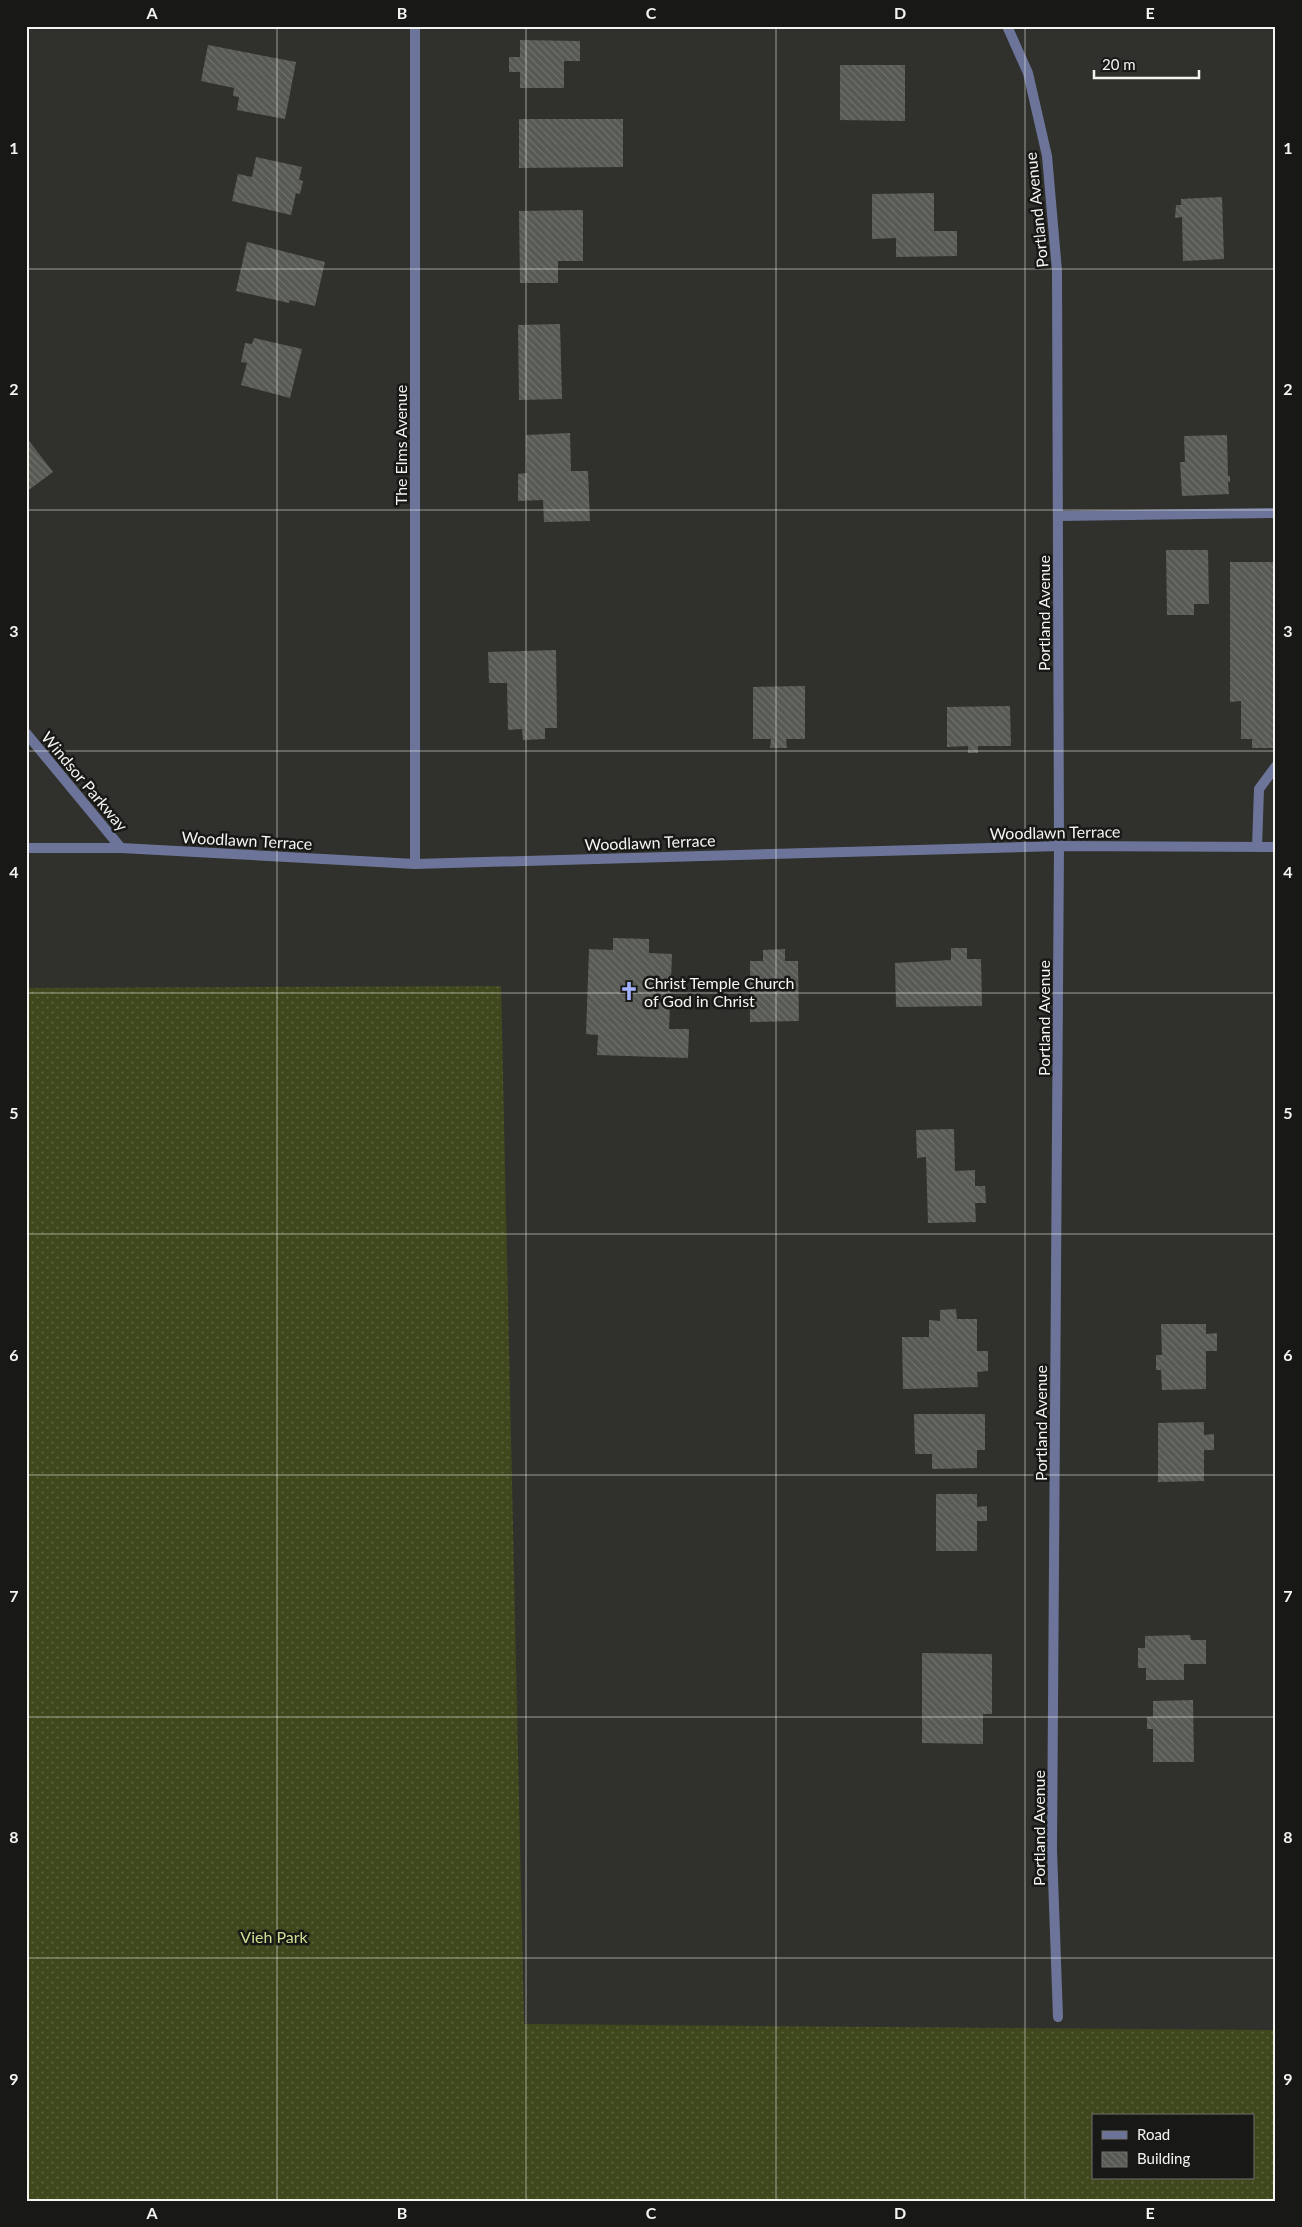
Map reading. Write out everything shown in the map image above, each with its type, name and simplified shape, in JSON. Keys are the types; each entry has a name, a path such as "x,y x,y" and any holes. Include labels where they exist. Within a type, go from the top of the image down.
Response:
{"street":[{"name":"The Elms Avenue","path":"415,26 415,864"},
{"name":"Portland Avenue","path":"1007,26 1028,73 1047,156 1058,271 1059,846 1052,1850 1058,2017"},
{"path":"1058,516 1276,512"},
{"name":"Windsor Parkway","path":"26,733 121,848"},
{"path":"1257,847 1258,789 1276,766"},
{"name":"Woodlawn Terrace","path":"26,848 121,848 415,864 1059,846 1276,847"}],"green space":[{"name":"Vieh Park","path":"501,986 524,2024 1276,2030 1276,2201 26,2201 26,988"}],"building":[{"path":"520,40 580,41 580,61 564,61 564,88 520,88 520,72 509,72 509,57 520,57"},
{"path":"208,45 296,62 285,119 237,110 239,97 233,96 234,88 201,81"},
{"path":"840,65 905,65 905,121 840,120"},
{"path":"519,119 623,119 623,167 519,168"},
{"path":"256,157 302,167 299,180 303,181 300,194 296,193 291,215 232,201 238,174 252,177"},
{"path":"934,193 934,231 957,231 957,256 896,257 896,238 872,239 872,194"},
{"path":"1222,197 1224,259 1183,261 1182,217 1175,218 1176,205 1181,205 1181,199"},
{"path":"583,210 583,261 558,261 558,283 520,283 519,211"},
{"path":"247,242 325,262 315,306 290,300 289,303 236,291"},
{"path":"560,324 562,399 519,400 518,325"},
{"path":"254,338 302,349 290,398 241,385 247,363 241,362 245,343 252,344"},
{"path":"570,433 571,471 588,471 590,521 544,522 543,500 518,501 518,474 527,473 526,435"},
{"path":"1227,435 1228,476 1230,476 1230,482 1228,482 1229,494 1182,496 1180,462 1185,462 1184,436"},
{"path":"26,437 53,472 26,492"},
{"path":"1166,550 1208,550 1209,604 1194,604 1194,615 1167,615"},
{"path":"1230,562 1276,562 1276,739 1273,739 1273,748 1252,748 1252,739 1241,739 1241,701 1230,702"},
{"path":"556,650 557,728 545,728 545,739 523,740 522,729 508,730 507,683 489,683 488,652"},
{"path":"805,686 805,739 786,739 787,748 770,748 771,739 753,739 753,687"},
{"path":"1010,706 1011,746 978,746 978,753 968,753 968,746 947,747 947,707"},
{"name":"Christ Temple Church of God in Christ","path":"613,938 649,939 649,953 672,954 669,1029 689,1029 688,1058 597,1055 598,1035 586,1034 589,949 613,950"},
{"path":"951,948 967,948 967,959 981,959 982,1006 896,1007 895,963 951,960"},
{"path":"785,949 785,961 798,961 799,1021 750,1022 750,961 763,961 763,950"},
{"path":"954,1129 955,1171 975,1170 975,1186 985,1186 986,1203 975,1203 976,1222 928,1223 926,1157 917,1158 916,1130"},
{"path":"956,1309 957,1319 977,1319 977,1351 988,1351 988,1371 977,1372 978,1387 903,1389 902,1337 929,1337 929,1320 940,1321 940,1310"},
{"path":"1161,1324 1206,1324 1206,1334 1217,1333 1217,1351 1206,1351 1206,1389 1162,1390 1161,1370 1156,1370 1156,1355 1162,1355"},
{"path":"914,1414 985,1414 985,1450 977,1450 977,1468 932,1469 932,1454 915,1454"},
{"path":"1204,1422 1204,1435 1214,1434 1214,1450 1204,1450 1204,1481 1158,1482 1158,1423"},
{"path":"936,1494 977,1494 977,1507 987,1506 987,1521 977,1521 977,1551 936,1551"},
{"path":"1190,1635 1191,1640 1206,1640 1206,1664 1184,1664 1184,1680 1146,1680 1146,1668 1138,1668 1138,1648 1145,1648 1145,1636"},
{"path":"922,1653 992,1654 992,1714 983,1714 983,1744 922,1743"},
{"path":"1193,1700 1194,1762 1153,1762 1153,1729 1147,1729 1147,1717 1153,1717 1153,1701"}],"place":[{"name":"Christ Temple Church of God in Christ","path":"629,991"}]}
